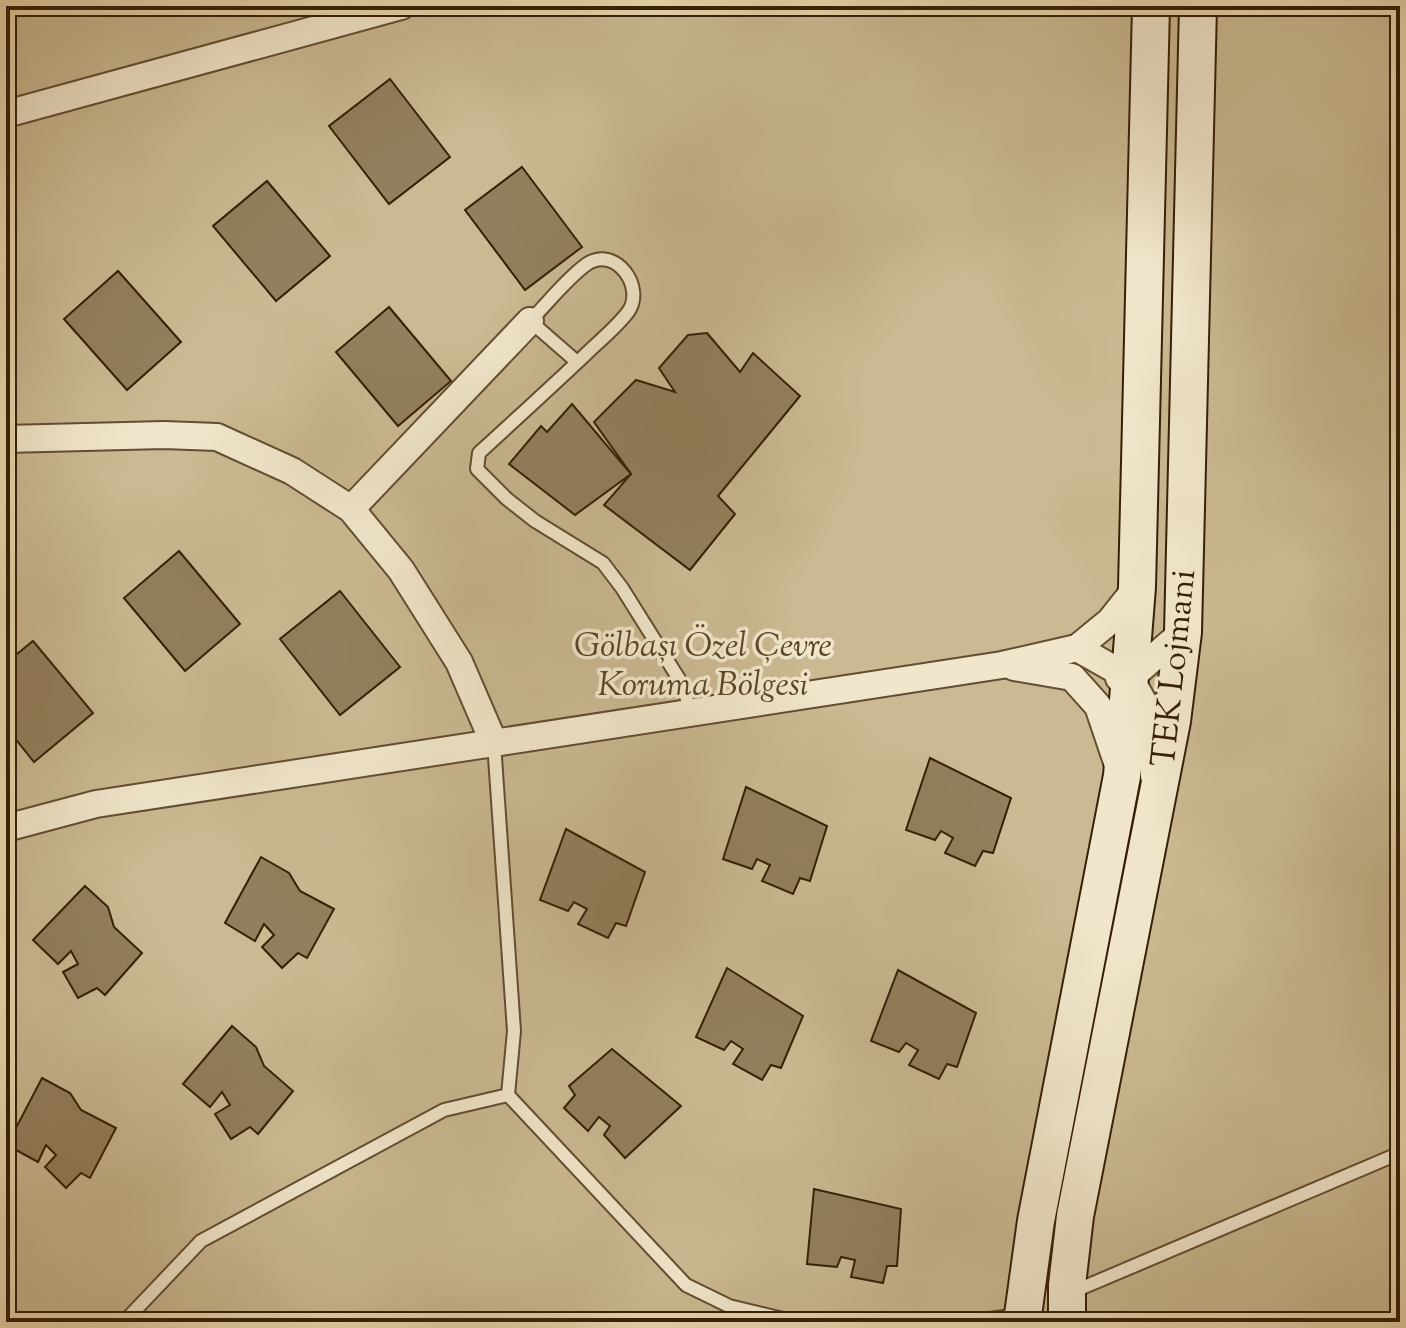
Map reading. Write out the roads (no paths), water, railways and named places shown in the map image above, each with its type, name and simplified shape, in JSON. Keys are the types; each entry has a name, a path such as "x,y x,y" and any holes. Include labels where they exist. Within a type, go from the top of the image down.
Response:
{"street":[{"path":"6,114 401,6"},
{"name":"TEK Lojmani","path":"1023,1318 1036,1221 1122,776 1137,587 1151,6"},
{"name":"TEK Lojmani","path":"1067,1308 1075,1216 1172,721 1183,632 1198,6"},
{"path":"351,509 530,321"},
{"path":"6,439 164,435 217,437 292,471 351,509 401,570 459,662 494,743"},
{"path":"6,828 96,804 1002,665 1077,648 1110,621 1137,587"},
{"path":"1002,665 1072,677 1130,678 1183,632"},
{"path":"1077,648 1130,678 1146,707 1157,800"},
{"path":"1072,677 1098,706 1122,776"}],"lane":[{"path":"577,362 530,321 588,263 607,261 624,270 633,285 632,304 628,312 577,362 479,453 477,469 535,521 603,563 684,687 690,713"},
{"path":"494,743 514,1031 508,1095 686,1285 729,1306 796,1322"},
{"path":"124,1322 201,1241 444,1110 508,1095"},
{"path":"1067,1308 1400,1153"},
{"path":"966,1322 1023,1318"}],"park label":[{"name":"Gölbaşı Özel Çevre Koruma Bölgesi","path":"703,664"}]}
